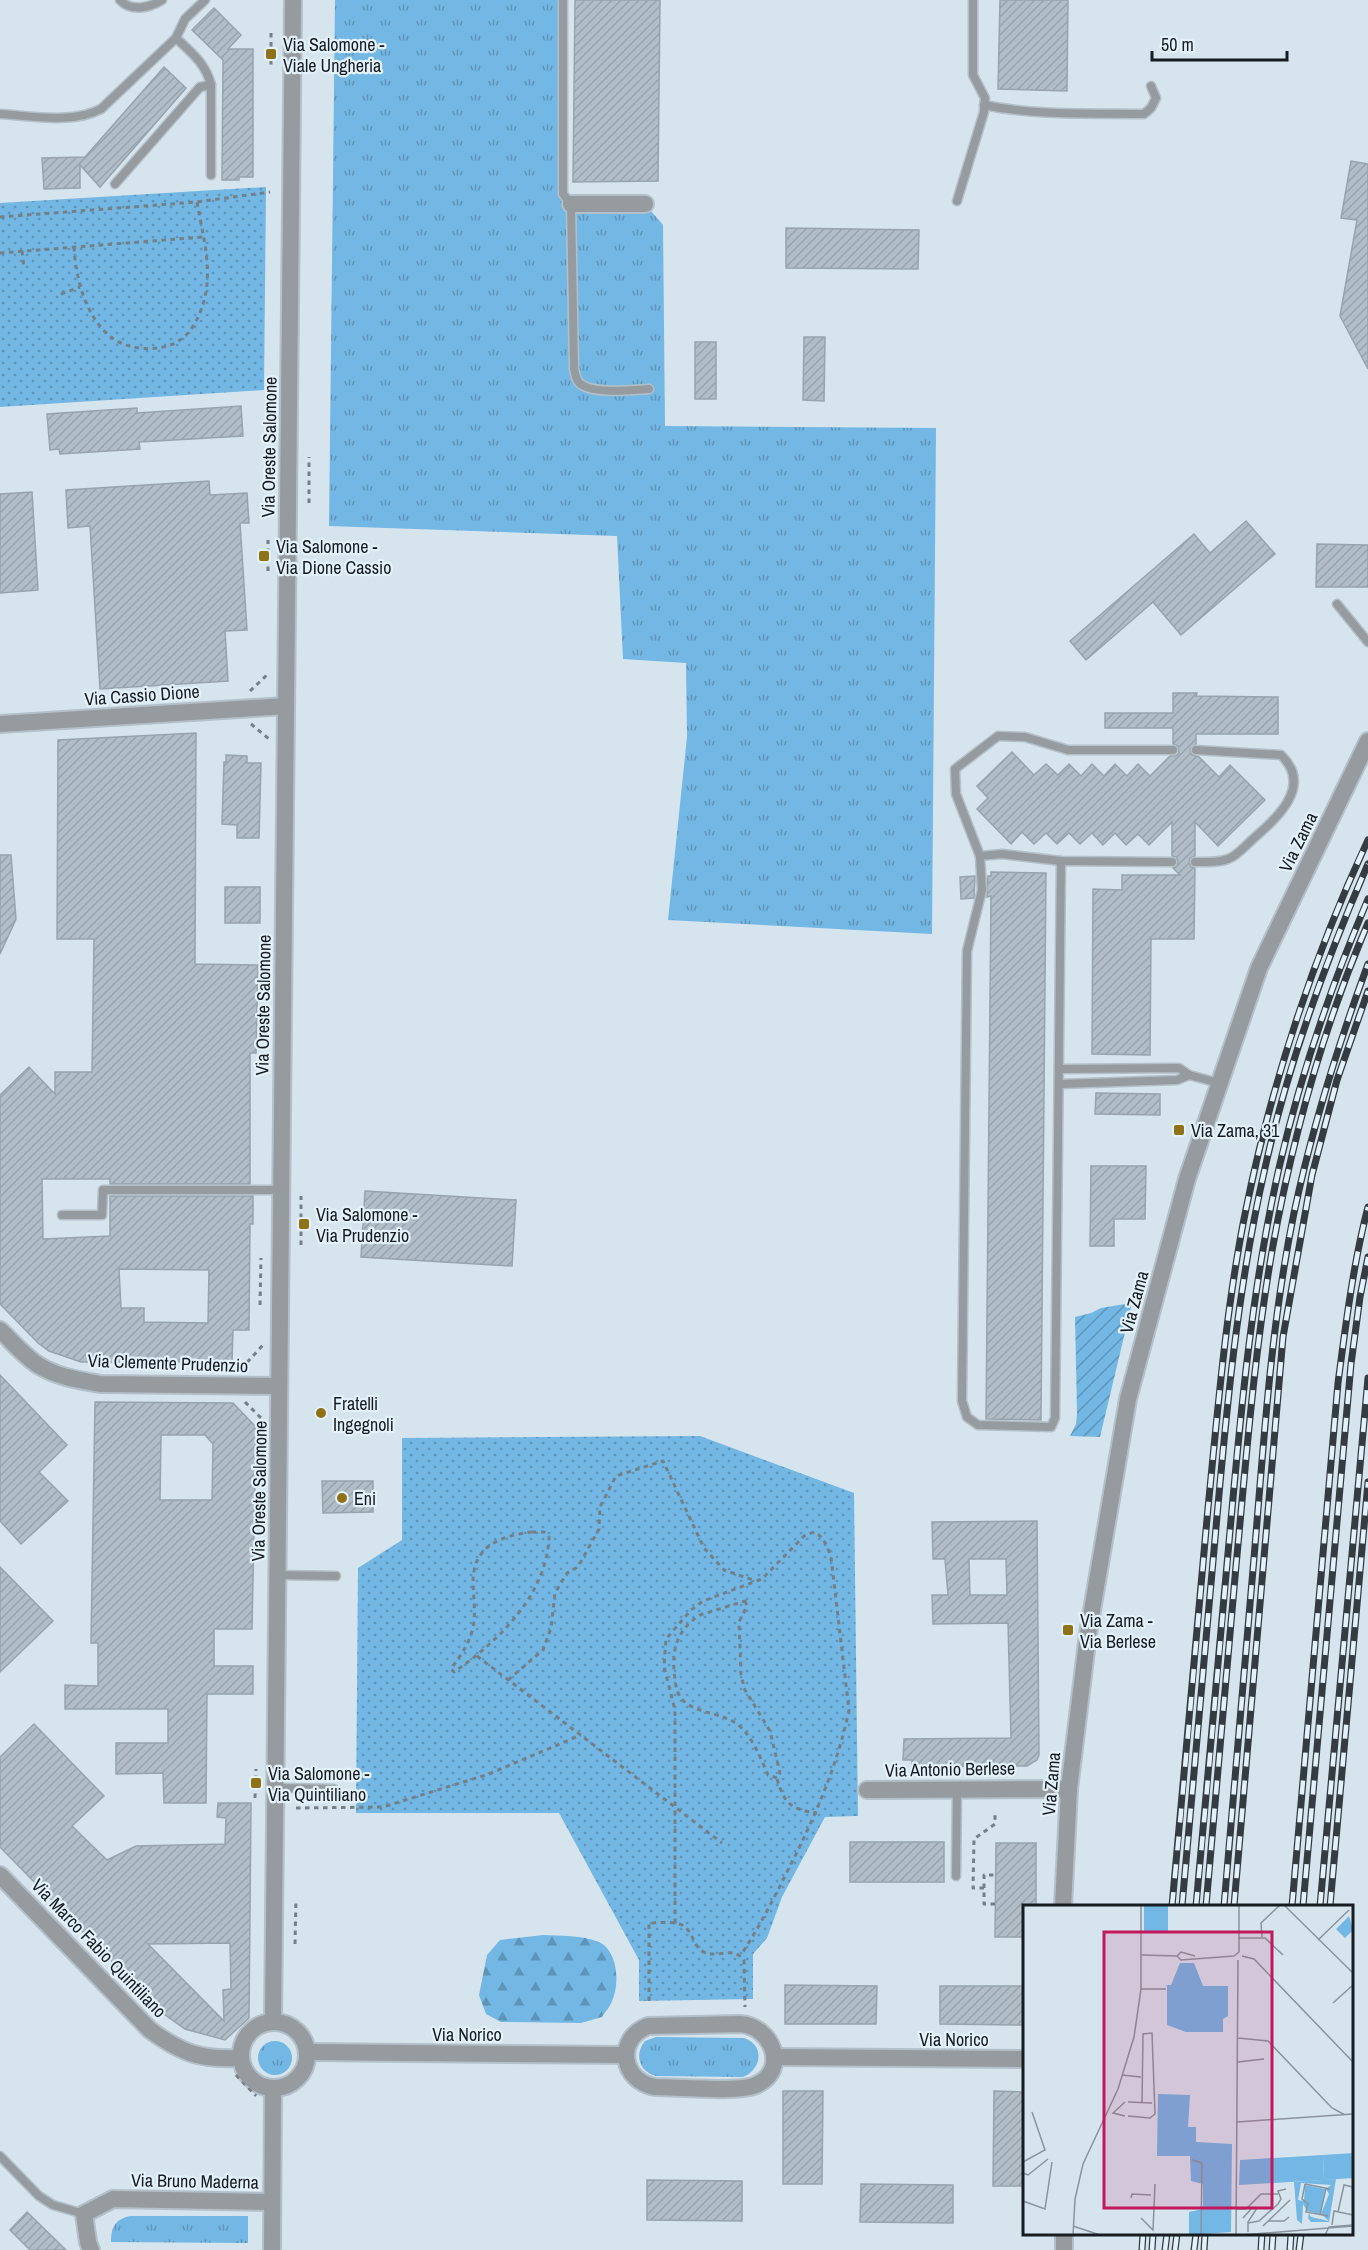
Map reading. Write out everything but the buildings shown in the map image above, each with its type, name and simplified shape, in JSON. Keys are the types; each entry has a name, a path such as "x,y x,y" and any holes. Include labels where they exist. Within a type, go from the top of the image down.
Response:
{"street":[{"name":"Via Oreste Salomone","path":"273,2016 292,0"},
{"path":"571,204 645,204"},
{"name":"Via Cassio Dione","path":"0,724 286,706"},
{"name":"Via Zama","path":"1063,1905 1069,1789 1088,1634 1128,1399 1187,1179 1259,968 1368,741"},
{"name":"Via Clemente Prudenzio","path":"0,1330 36,1364 77,1380 100,1384 279,1386"},
{"name":"Via Antonio Berlese","path":"867,1790 1069,1789"},
{"name":"Via Marco Fabio Quintiliano","path":"0,1875 150,2030 164,2041 190,2054 207,2058 241,2058"},
{"path":"273,2016 300,2034 307,2052 302,2074 294,2082 273,2089 255,2082 248,2074 241,2058 243,2046 248,2037 273,2016"},
{"path":"747,2024 762,2032 771,2042 774,2057 771,2071 764,2080 744,2088 645,2085 632,2075 626,2055 631,2038 642,2028 648,2026 747,2024"},
{"name":"Via Norico","path":"307,2052 626,2055"},
{"name":"Via Norico","path":"774,2057 1023,2059"},
{"path":"272,2250 273,2089"},
{"name":"Via Bruno Maderna","path":"84,2214 113,2199 272,2202"},
{"path":"84,2214 91,2250"}],"lane":[{"path":"120,0 128,6 144,7 162,0"},
{"path":"0,114 70,117 90,115 101,109 176,38 185,19 205,0"},
{"path":"563,0 563,194 571,204 576,379 580,385 594,389 649,389"},
{"path":"957,201 984,112 985,98 974,75 973,0"},
{"path":"176,38 200,61 208,73 211,85 211,176"},
{"path":"115,183 200,87 211,85"},
{"path":"984,105 1031,112 1144,114 1151,108 1156,98 1151,86"},
{"path":"1337,604 1368,642"},
{"path":"1061,861 1055,1418 1051,1427 978,1425 967,1417 962,1401 967,951 982,890 980,856 956,794 955,769 998,736 1025,737 1068,750 1173,750"},
{"path":"1195,862 1218,862 1230,859 1278,817 1288,801 1295,778 1291,765 1281,755 1196,750"},
{"path":"980,856 1002,855 1061,861 1172,862"},
{"path":"1060,1069 1179,1068 1189,1075 1219,1083"},
{"path":"1059,1084 1177,1080 1189,1075"},
{"path":"62,1215 102,1215 103,1190 281,1190"},
{"path":"278,1575 336,1576"},
{"path":"276,1788 334,1789"},
{"path":"956,1876 957,1788"},
{"path":"0,2156 39,2196 53,2205 84,2214"}],"path":[{"path":"271,33 271,67"},
{"path":"0,217 197,202 270,192"},
{"path":"74,247 80,287 95,320 112,338 131,347 146,348 173,343 183,338 191,328 200,313 206,293 206,258 197,202"},
{"path":"0,253 203,237"},
{"path":"22,251 24,268"},
{"path":"61,294 80,287"},
{"path":"309,457 309,502"},
{"path":"268,540 268,571"},
{"path":"301,1196 301,1245"},
{"path":"260,1305 261,1258"},
{"path":"508,1680 543,1650 551,1628 555,1593 567,1573 578,1567 599,1529 600,1507 616,1476 663,1461 704,1548 724,1570 758,1582"},
{"path":"544,1532 549,1537 548,1553 537,1584 505,1629 477,1656 454,1672 451,1669 468,1643 473,1628 474,1571 480,1557 506,1535 544,1532"},
{"path":"675,1923 673,1698 664,1667 666,1639 691,1610 703,1600 758,1582 808,1533 820,1534 831,1557 849,1710 844,1734 817,1814 768,1909 741,1955"},
{"path":"777,1778 768,1775 760,1755 737,1724 690,1706 679,1696 672,1660 676,1643 680,1635 700,1615 745,1601 747,1606 739,1622 741,1675 745,1690 770,1731 780,1773 777,1778 781,1793 792,1807 817,1814"},
{"path":"477,1656 722,1843"},
{"path":"673,1698 679,1696"},
{"path":"296,1808 383,1807 489,1774 580,1735"},
{"path":"255,1798 256,1769"},
{"path":"984,1888 973,1888 973,1843 976,1835 995,1824 995,1812"},
{"path":"995,1904 984,1904 984,1875 996,1875"},
{"path":"295,1944 296,1899"},
{"path":"649,2001 649,1923 675,1923 683,1926 690,1931 699,1949 706,1953 733,1952 741,1955 744,1961 745,1999"}],"green space":[{"path":"335,0 563,0 563,194 571,204 645,204 663,225 665,426 936,428 932,934 668,920 687,737 686,663 623,659 617,536 329,526"},
{"path":"266,187 264,390 0,407 0,203"},
{"path":"1133,1299 1100,1437 1070,1436 1076,1424 1077,1413 1075,1317 1101,1308 1125,1304"},
{"path":"700,1436 854,1493 858,1816 825,1817 782,1897 767,1938 753,1954 753,1999 639,2001 639,1960 559,1813 356,1813 358,1568 402,1540 402,1438"},
{"path":"543,1935 585,1938 605,1946 614,1960 616,1986 611,2003 602,2017 581,2023 501,2022 486,2014 479,1995 487,1955 500,1940"},
{"path":"656,2037 744,2038 751,2041 758,2051 757,2063 754,2069 743,2077 656,2076 642,2067 639,2057 645,2041"},
{"path":"275,2041 287,2046 292,2058 287,2070 275,2075 263,2070 258,2058 263,2046"},
{"path":"131,2216 248,2216 248,2243 111,2242 115,2225 121,2219"}],"railway":[{"path":"1172,1905 1219,1395 1239,1246 1268,1114 1296,1021 1329,930 1368,840"},
{"path":"1182,1905 1224,1445 1240,1306 1255,1214 1274,1129 1296,1052 1337,939 1368,864"},
{"path":"1196,1905 1238,1440 1248,1349 1262,1258 1279,1168 1307,1065 1341,965 1368,899"},
{"path":"1206,1905 1251,1408 1272,1251 1289,1167 1311,1084 1337,1003 1368,923"},
{"path":"1224,1905 1278,1304 1294,1213 1317,1118 1368,964"},
{"path":"1234,1905 1283,1337 1312,1175 1337,1080 1368,991"},
{"path":"1292,1905 1338,1383 1354,1272 1368,1207"},
{"path":"1303,1905 1351,1364 1368,1257"},
{"path":"1320,1905 1368,1378"},
{"path":"1330,1905 1368,1482"},
{"path":"1142,2250 1143,2235"},
{"path":"1152,2250 1153,2235"},
{"path":"1165,2250 1167,2235"},
{"path":"1175,2250 1177,2235"},
{"path":"1194,2250 1196,2235"},
{"path":"1204,2250 1205,2235"},
{"path":"1261,2250 1262,2235"},
{"path":"1272,2250 1273,2235"},
{"path":"1290,2250 1291,2235"},
{"path":"1299,2250 1301,2235"}],"place":[{"name":"Via Salomone - Viale Ungheria","path":"271,54"},
{"name":"Via Salomone - Via Dione Cassio","path":"264,556"},
{"name":"Via Zama, 31","path":"1179,1130"},
{"name":"Via Salomone - Via Prudenzio","path":"304,1224"},
{"name":"Fratelli Ingegnoli","path":"321,1413"},
{"name":"Eni","path":"342,1498"},
{"name":"Via Zama - Via Berlese","path":"1068,1630"},
{"name":"Via Salomone - Via Quintiliano","path":"256,1783"}]}
